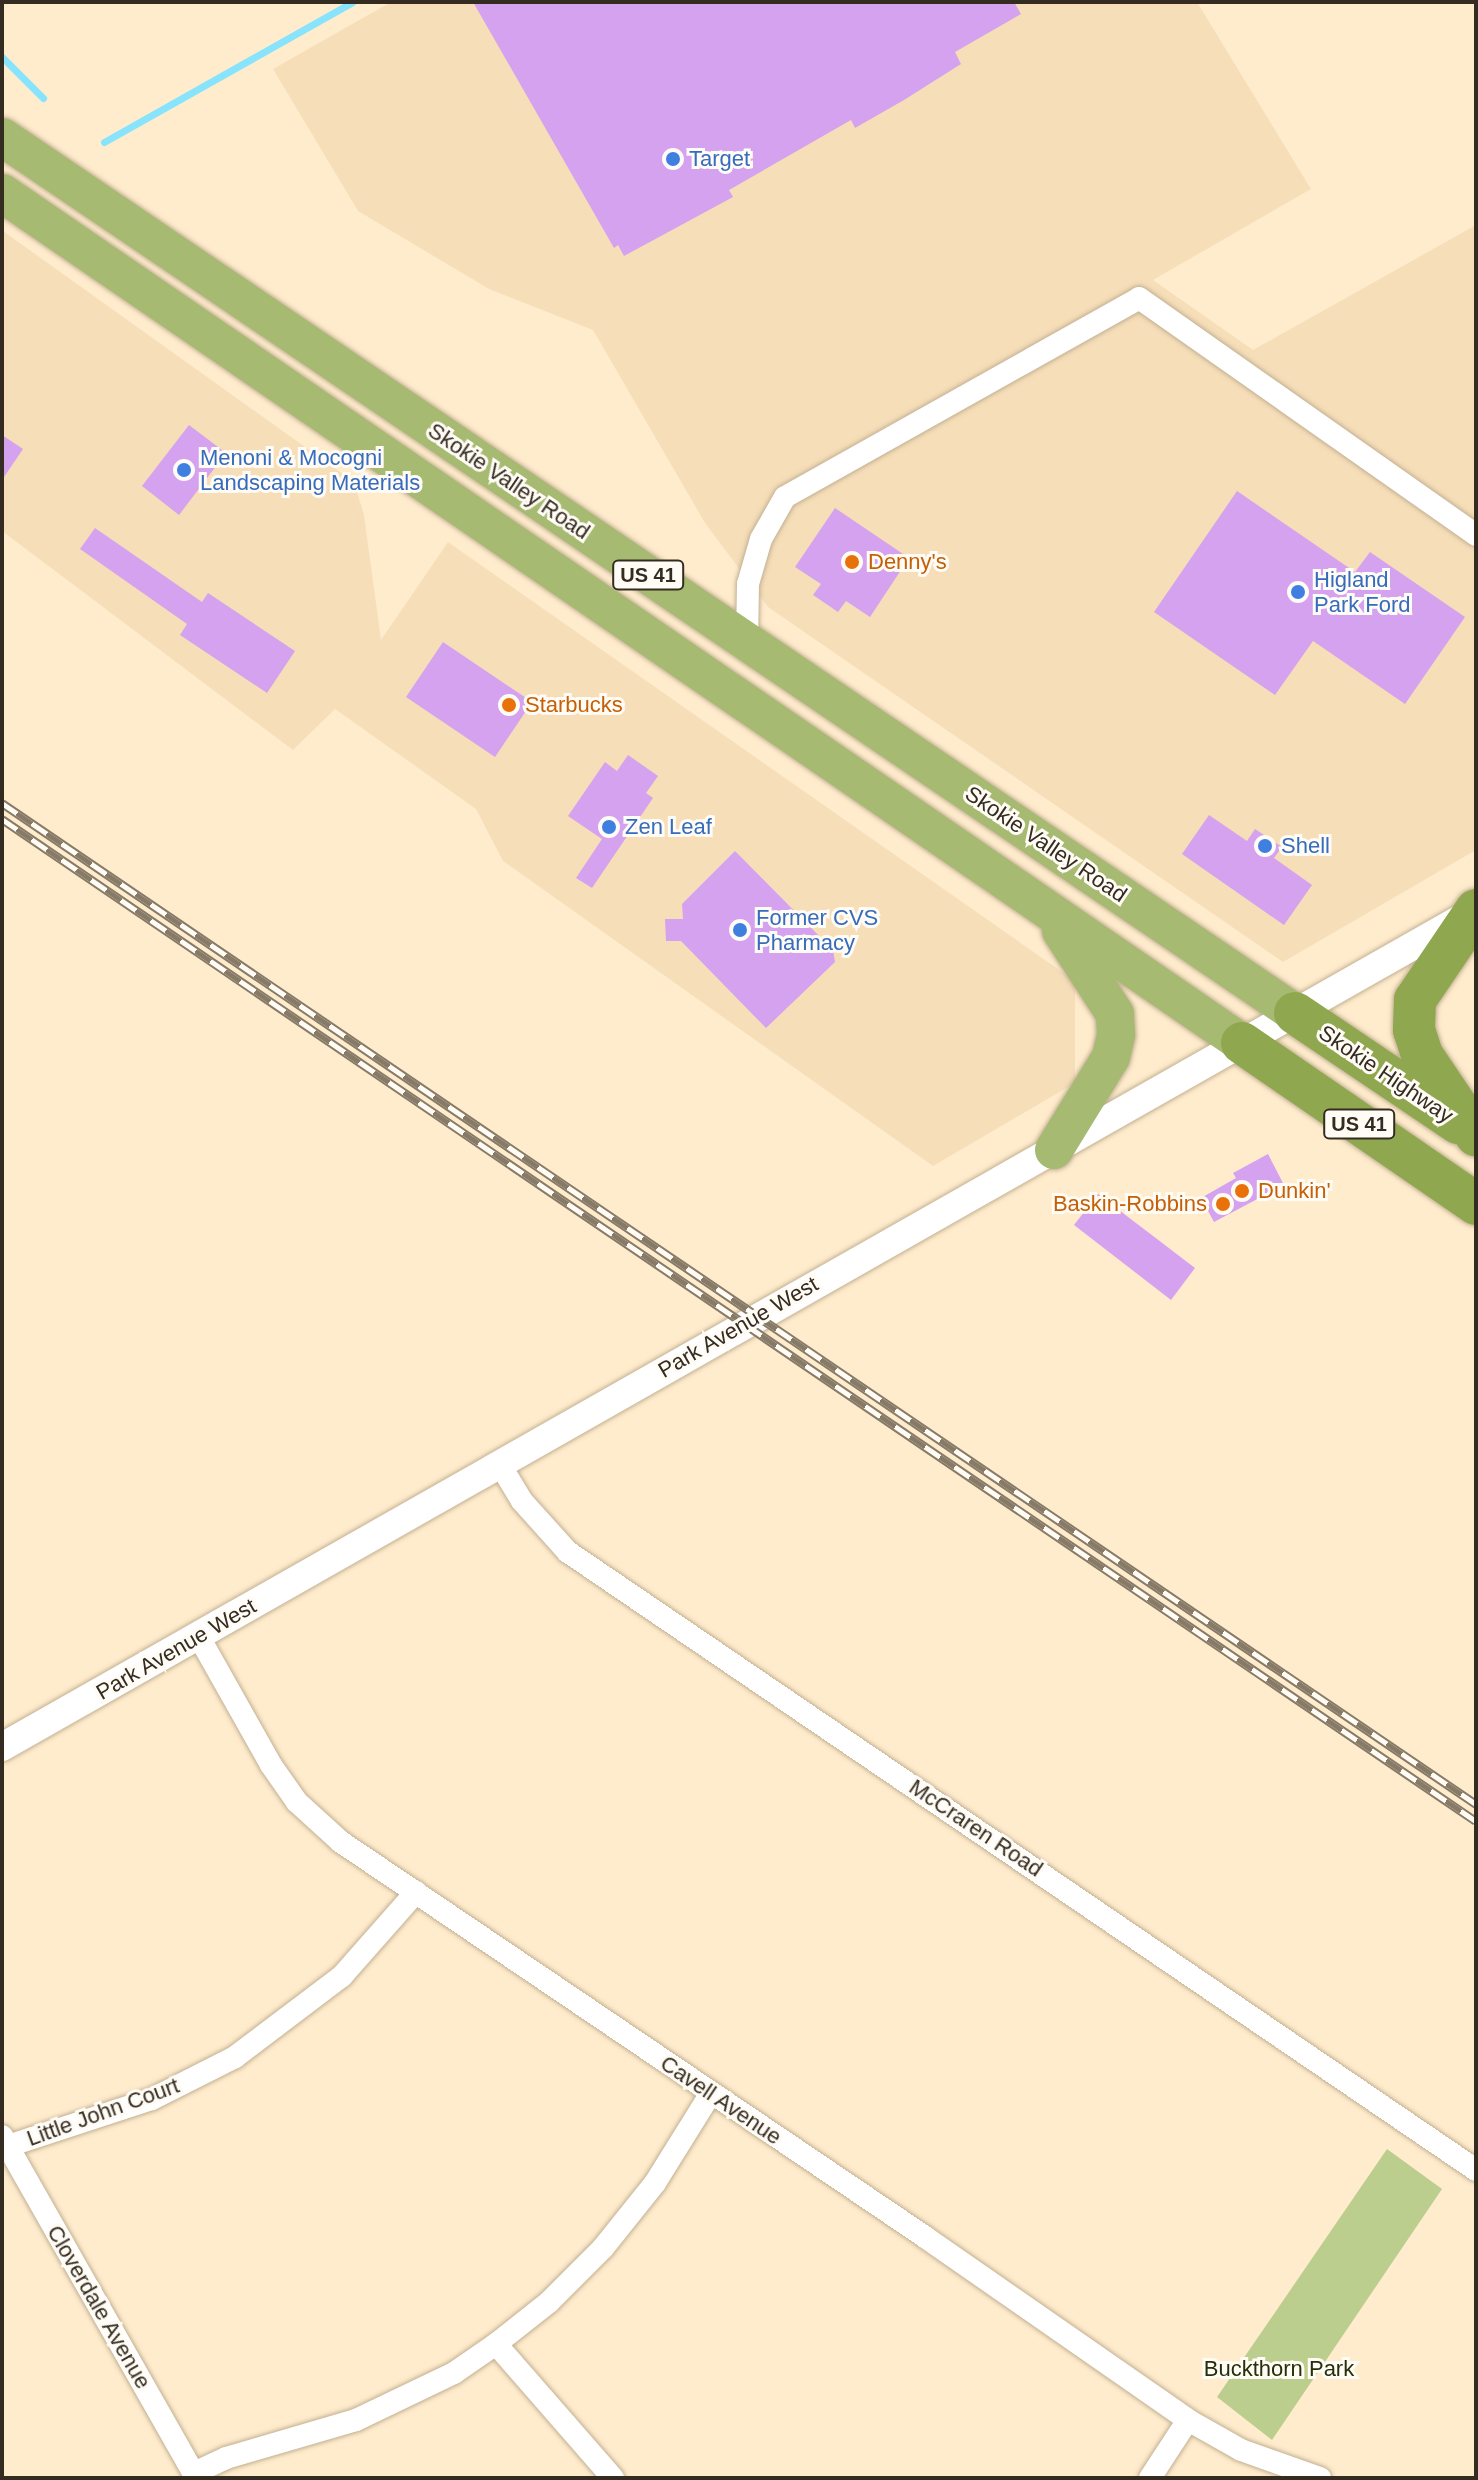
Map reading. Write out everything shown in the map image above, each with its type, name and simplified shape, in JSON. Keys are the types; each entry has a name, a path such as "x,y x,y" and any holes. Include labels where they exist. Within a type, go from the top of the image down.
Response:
{"highway":[{"name":"Skokie Valley Road","path":"2,137 1295,1013"},
{"name":"US 41","path":"2,193 1476,1204"},
{"path":"1045,909 1097,982 1115,1014 1116,1035 1111,1057 1054,1150"},
{"path":"1476,910 1415,1000 1414,1030 1422,1055 1476,1135"},
{"name":"Skokie Highway","path":"1295,1013 1476,1135"}],"street":[{"path":"747,642 748,584 761,539 785,497 1139,298 1476,535"},
{"name":"Park Avenue West","path":"2,1747 1476,910"},
{"name":"McCraren Road","path":"499,1463 522,1501 568,1552 1476,2170"},
{"name":"Cavell Avenue","path":"199,1637 271,1765 297,1802 341,1842 1188,2420 1241,2450 1320,2478"},
{"name":"Little John Court","path":"5,2141 152,2099 235,2057 342,1976 416,1892"},
{"path":"195,2476 226,2458 356,2420 454,2373 496,2344 549,2302 603,2248 655,2183 711,2093"},
{"name":"Cloverdale Avenue","path":"5,2141 195,2476"},
{"path":"496,2344 613,2478"},
{"path":"1150,2478 1188,2420"}],"shaded area":[{"path":"391,2 1197,2 1311,189 1153,280 1253,350 1476,225 1476,850 1283,962 768,607 705,523 593,330 489,289 358,211 273,69"},
{"path":"3,231 354,482 364,515 381,640 448,542 1075,981 1075,1083 933,1166 503,861 476,809 335,709 293,750 2,531"}],"green space":[{"name":"Buckthorn Park","path":"1387,2149 1442,2189 1272,2440 1217,2397"}],"building":[{"name":"Target","path":"473,2 1014,2 1021,14 955,52 961,64 904,100 855,128 851,120 729,190 733,197 624,256 618,245 614,248"},
{"name":"Menoni & Mocogni Landscaping Materials","path":"189,425 226,453 179,515 142,486"},
{"path":"2,435 23,449 2,480"},
{"name":"Higland Park Ford","path":"1237,491 1355,572 1370,552 1465,617 1405,704 1313,641 1275,695 1154,612"},
{"name":"Denny's","path":"835,508 909,558 870,617 846,601 838,612 813,595 821,584 795,567"},
{"path":"95,528 202,602 208,593 295,651 267,693 180,635 187,624 80,549"},
{"path":"443,642 532,702 495,757 406,697"},
{"name":"Zen Leaf","path":"628,755 658,776 646,793 653,798 592,888 576,878 602,839 568,816 605,762 617,771"},
{"name":"Shell","path":"1209,815 1247,841 1255,829 1282,847 1274,858 1312,885 1284,925 1182,854"},
{"name":"Former CVS Pharmacy","path":"735,851 833,950 835,962 766,1028 681,941 666,941 665,919 683,919 682,904"},
{"name":"Dunkin'","path":"1268,1154 1284,1185 1214,1222 1201,1198 1236,1178 1233,1173"},
{"path":"1098,1194 1195,1268 1171,1300 1074,1225"}],"waterway":[{"path":"104,142 352,2"},
{"path":"2,57 43,98"}],"railway":[{"path":"2,803 1476,1804"},
{"path":"2,819 1476,1821"}],"place":[{"name":"Target","path":"673,159"},
{"name":"Menoni & Mocogni Landscaping Materials","path":"184,470"},
{"name":"Denny's","path":"852,562"},
{"name":"Higland Park Ford","path":"1298,592"},
{"name":"Starbucks","path":"509,705"},
{"name":"Zen Leaf","path":"609,827"},
{"name":"Shell","path":"1265,846"},
{"name":"Former CVS Pharmacy","path":"740,930"},
{"name":"Dunkin'","path":"1242,1191"},
{"name":"Baskin-Robbins","path":"1223,1204"}]}
